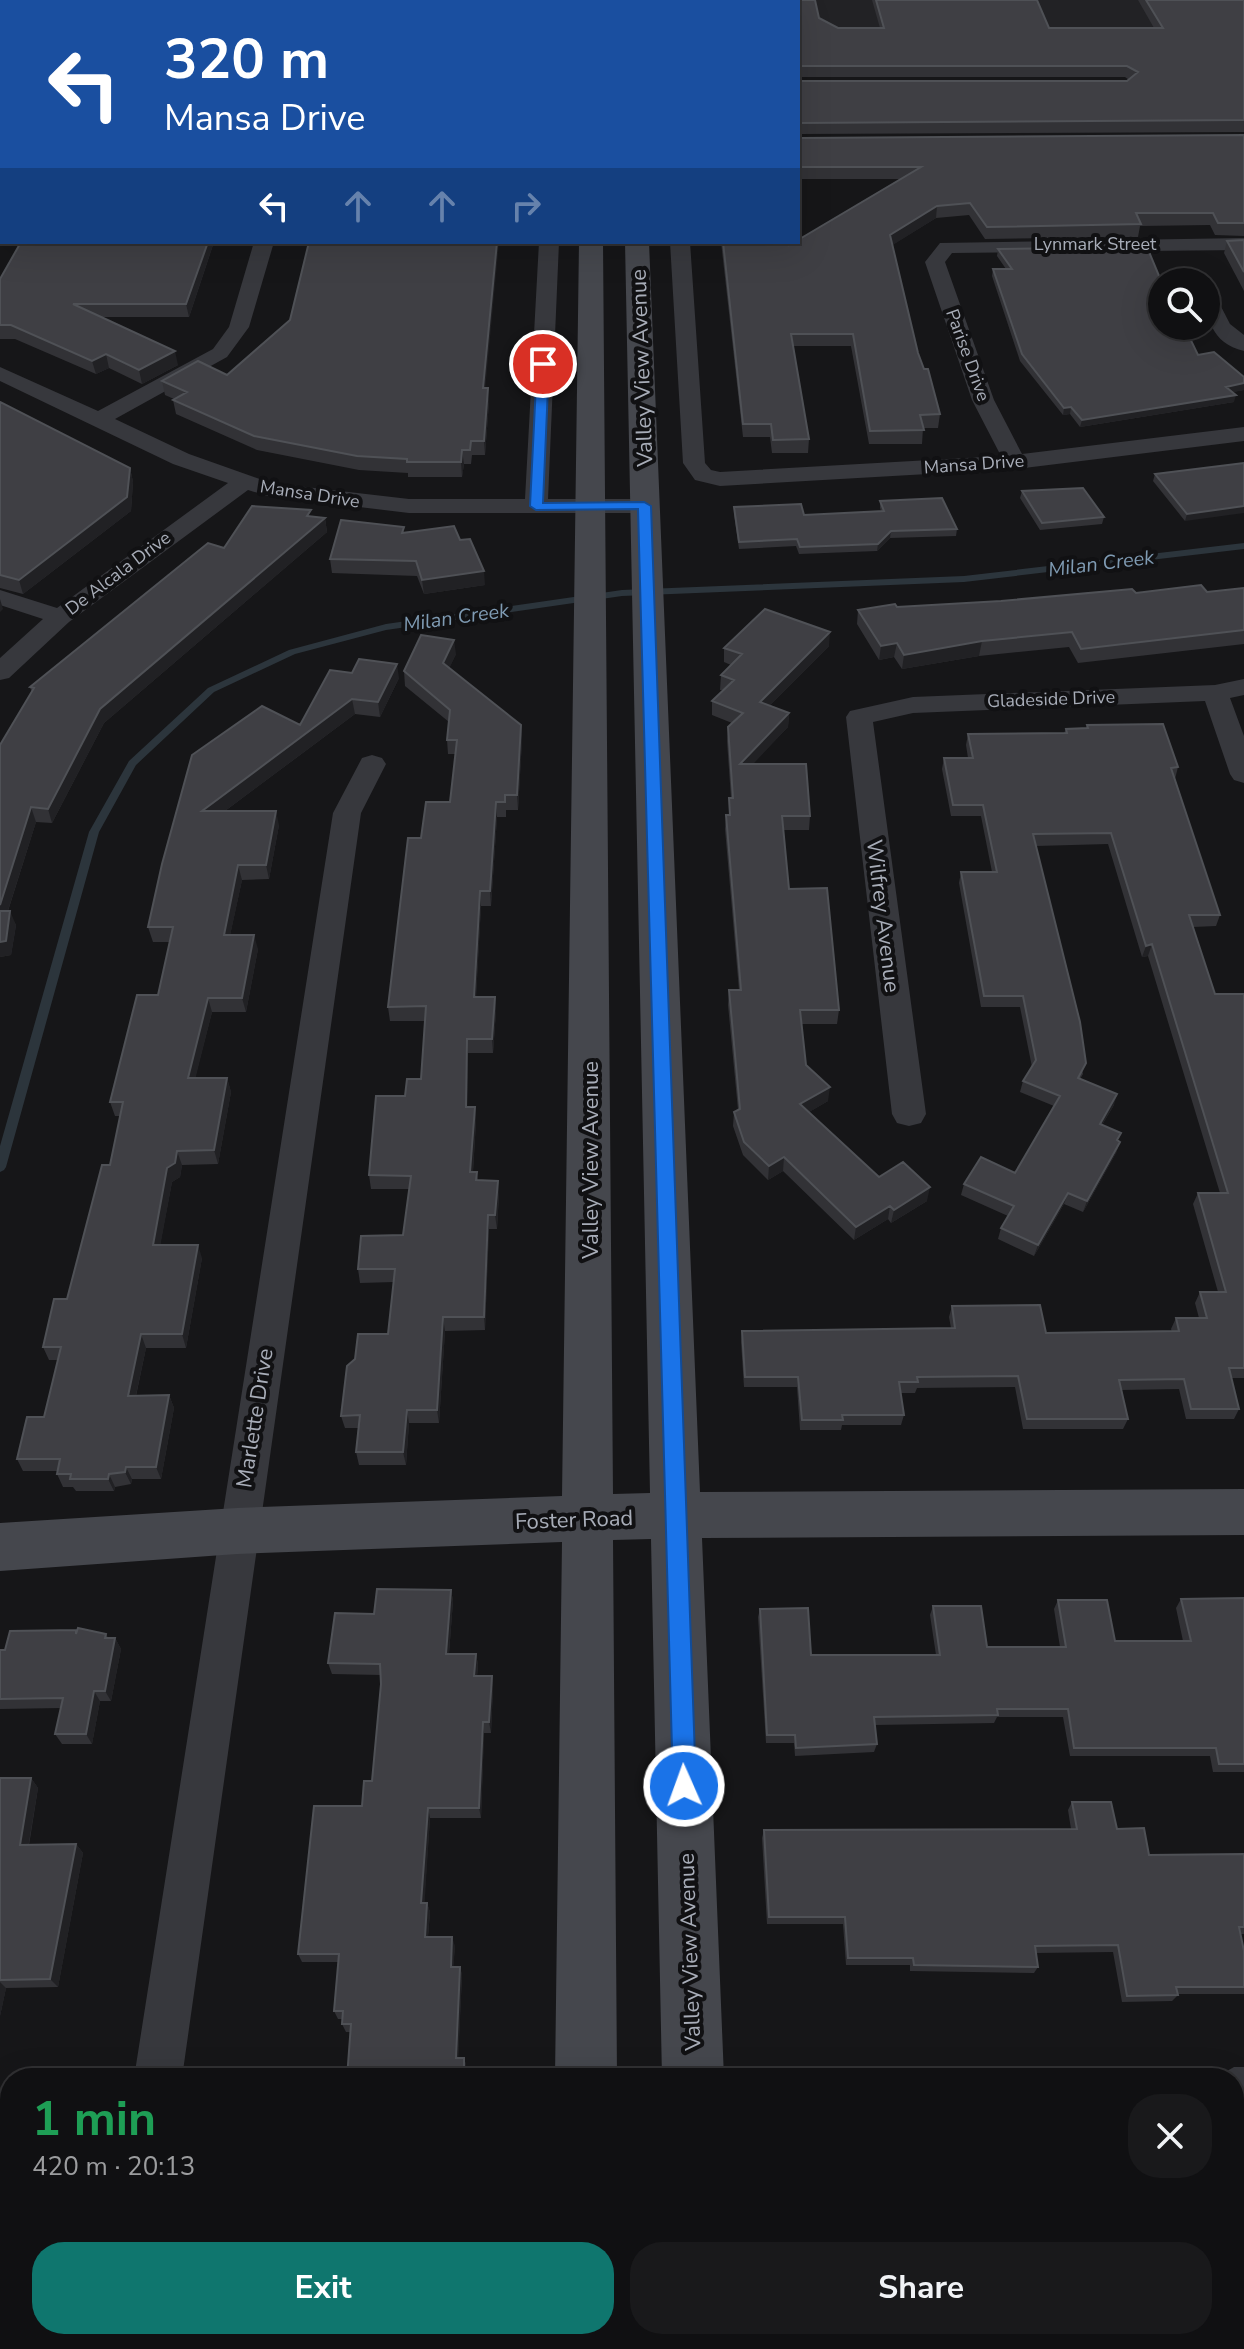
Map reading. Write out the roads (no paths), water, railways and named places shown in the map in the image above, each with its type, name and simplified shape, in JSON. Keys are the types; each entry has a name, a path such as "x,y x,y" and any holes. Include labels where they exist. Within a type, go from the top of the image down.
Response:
{"main road":[{"name":"Valley View Avenue","path":"586,2068 591,244"},
{"name":"Valley View Avenue","path":"637,244 693,2068"},
{"name":"Foster Road","path":"0,1547 237,1531 676,1515 1244,1512"}],"street":[{"path":"101,418 220,353 239,327 263,244"},
{"path":"536,506 549,244"},
{"name":"Valley View Avenue","path":"680,244 694,463 703,475"},
{"path":"1182,244 1194,268"},
{"name":"Lynmark Street","path":"947,247 1244,244"},
{"name":"Parise Drive","path":"947,247 935,262 983,400 1015,462"},
{"path":"1220,325 1244,345"},
{"name":"Mansa Drive","path":"0,373 101,418 181,459 243,483 359,502 644,506"},
{"name":"Mansa Drive","path":"703,475 720,479 1015,462 1244,434"},
{"name":"De Alcala Drive","path":"0,672 60,617 243,483"},
{"path":"0,597 60,617"},
{"name":"Gladeside Drive","path":"859,717 913,705 1215,693 1244,687"},
{"path":"1215,693 1244,774"},
{"name":"Wilfrey Avenue","path":"859,717 909,1114"},
{"name":"Marlette Drive","path":"159,2068 237,1531 347,813 372,764"}],"waterway":[{"name":"Milan Creek","path":"0,1167 94,832 132,763 211,690 292,652 386,627 622,593 964,579 1244,546"}]}
